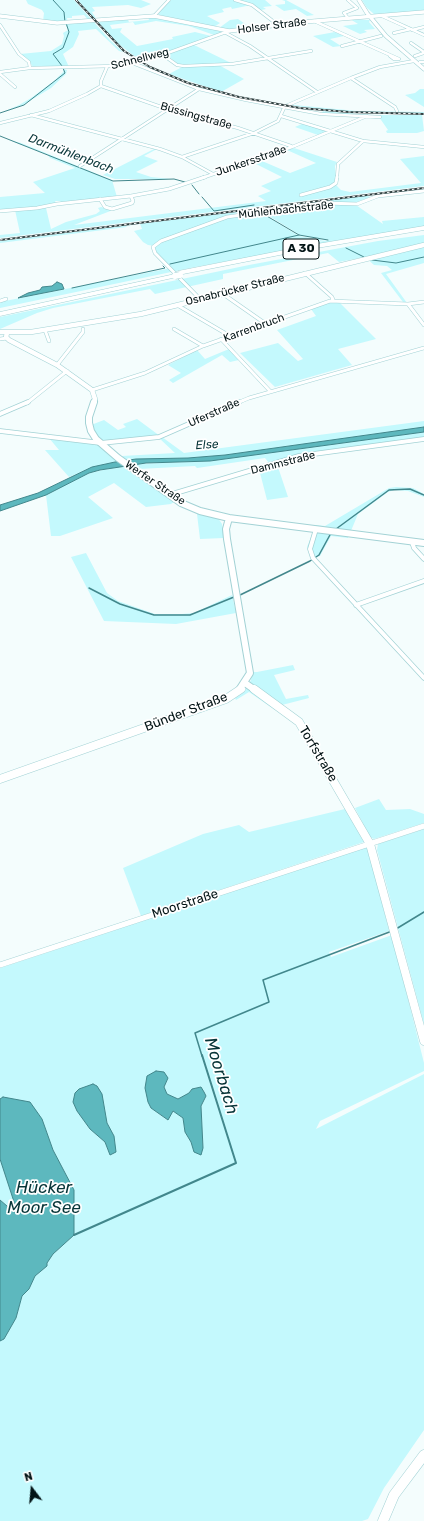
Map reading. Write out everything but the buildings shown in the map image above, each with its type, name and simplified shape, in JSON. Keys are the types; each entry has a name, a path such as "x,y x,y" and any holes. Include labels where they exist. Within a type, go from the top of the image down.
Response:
{"highway":[{"name":"A 30","path":"0,310 176,275 424,230"},
{"name":"A 30","path":"0,314 176,275"}],"main road":[{"path":"359,0 386,36 414,62 424,69"},
{"name":"Holser Straße","path":"0,16 57,23 154,16 227,32 314,21 424,12"},
{"name":"Osnabrücker Straße","path":"0,332 7,335 134,315 424,245"},
{"path":"7,335 67,371 92,390"},
{"name":"Werfer Straße","path":"92,390 95,399 89,417 89,423 93,433 100,443 130,467 181,503 200,511 229,518 424,543"},
{"path":"229,518 226,529 229,556 250,673 245,683"},
{"name":"Bünder Straße","path":"0,779 226,699 241,689 245,683"},
{"name":"Torfstraße","path":"245,683 299,722 370,844 424,1041"},
{"path":"383,1521 394,1495 424,1455"}],"street":[{"path":"154,16 168,0"},
{"path":"235,0 252,5 278,25"},
{"path":"348,0 357,8 344,13 348,18"},
{"path":"382,16 424,35"},
{"path":"314,21 390,56"},
{"path":"0,25 19,54 29,62 30,68"},
{"path":"394,33 424,27"},
{"path":"227,32 249,44 317,92"},
{"name":"Schnellweg","path":"0,73 30,68 108,67 163,55 227,32"},
{"path":"342,46 381,36"},
{"path":"411,43 424,52"},
{"path":"163,55 180,66 232,64 311,51"},
{"path":"415,56 424,52"},
{"path":"130,62 199,89 284,108 321,114 380,117"},
{"path":"182,157 254,133 278,122 284,108 290,104 351,78 380,67 414,62"},
{"path":"0,123 57,107 87,94 101,86 101,81 108,67"},
{"path":"0,73 15,87"},
{"path":"351,78 395,106 397,112"},
{"name":"Büssingstraße","path":"101,86 167,109 254,133 292,147"},
{"path":"80,166 199,89"},
{"path":"31,115 160,149 182,157 213,174"},
{"path":"281,116 295,119 363,141 424,146"},
{"name":"Junkersstraße","path":"0,211 38,208 57,204 131,196 170,189 292,147 367,116"},
{"path":"301,195 336,183 338,164 363,141"},
{"name":"Mühlenbachstraße","path":"200,299 154,253 153,247 161,241 227,216 325,203 357,204 378,196 424,191"},
{"path":"100,200 105,207 112,209 132,203 133,201 131,196"},
{"path":"305,273 332,297 333,300"},
{"path":"222,294 266,324"},
{"path":"0,301 6,299"},
{"name":"Karrenbruch","path":"92,390 159,368 203,346 333,300 408,304 424,302"},
{"path":"408,304 424,325"},
{"path":"177,305 230,336"},
{"path":"57,365 83,332 83,328"},
{"path":"174,329 203,346"},
{"path":"45,330 49,341"},
{"path":"0,339 7,335"},
{"path":"221,339 270,391"},
{"name":"Uferstraße","path":"0,431 100,443 162,436 239,401 424,348"},
{"path":"0,414 27,403 67,371"},
{"name":"Dammstraße","path":"169,495 300,456 424,439"},
{"path":"316,530 310,550 313,558 423,676"},
{"path":"412,542 414,548 424,558"},
{"path":"356,605 424,581"},
{"path":"370,844 424,826"},
{"name":"Moorstraße","path":"0,965 370,844"}],"shaded area":[{"path":"26,0 74,0 92,20 89,21 84,15 67,18 68,22 43,21 44,13 42,10 28,4"},
{"path":"78,0 141,0 151,4 141,8 128,5 92,7 95,11 92,12 97,20 95,20"},
{"path":"171,0 234,0 251,5 232,9 231,7 222,9 224,12 207,16 220,23 214,27 159,15 159,13"},
{"path":"238,0 265,0 272,6 263,7 266,9 261,10 253,4"},
{"path":"282,0 286,0 314,15 307,16 296,9 284,11 275,5 285,4 285,1"},
{"path":"362,0 424,0 424,11 374,14 367,8"},
{"path":"148,17 226,31 214,35 189,26 156,21 135,25 133,22 110,25 112,29 122,28 120,32 137,46 173,39 172,37 195,32 211,36 161,55 138,59 116,42 96,21 127,18 129,22 149,20"},
{"path":"238,19 251,28 231,30 219,28 230,20"},
{"path":"350,19 370,20 369,22 375,29 364,30 367,32 360,34 343,26 358,24"},
{"path":"93,21 123,52 119,51 96,29 78,31 79,34 73,47 63,54 69,67 33,67 28,59 20,54 51,51 62,44 64,36 63,33 68,30 65,23"},
{"path":"335,32 344,36 330,39 341,46 333,47 313,36"},
{"path":"192,44 231,63 217,64 244,79 221,92 169,74 184,66 178,64 166,54"},
{"path":"64,69 67,70 66,74 51,88 23,105 3,112 31,98 54,81"},
{"path":"420,89 424,89 424,107 405,95 415,93"},
{"path":"293,106 357,111 424,113 350,112"},
{"path":"323,111 372,115 422,115 424,131 417,133 387,133 386,131 388,130 379,117 322,113"},
{"path":"304,123 325,130 326,132 318,135 295,127"},
{"path":"9,140 21,143 112,180 117,197 61,202 55,201 56,203 41,207 0,210 0,197 45,193 33,182 75,168 50,158 48,155"},
{"path":"294,148 337,162 335,166 336,180 334,183 300,194 336,185 341,190 350,192 421,183 400,159 424,156 424,186 0,238 0,235 20,233 15,210 46,208 51,229 66,222 96,214 100,211 98,208 101,207 113,210 74,225 266,201 258,196 271,191 261,186 282,177 254,163 262,161 290,173 316,163 287,150"},
{"path":"154,149 157,149 144,156 158,161 136,172 151,177 171,179 115,179 103,175"},
{"path":"366,195 370,197 355,203 325,203 268,208"},
{"path":"325,204 356,205 383,224 382,221 424,217 424,226 195,267 0,308 0,302 171,268 156,253 155,246 148,245 143,242 134,231 142,229 140,224 126,226 127,227 0,243 0,241 236,212 237,213 227,216 261,213 299,236 325,240 278,249 329,240 300,235 264,213"},
{"path":"424,235 424,263 386,274 407,303 403,302 381,273 392,270 387,266 374,265 365,257 339,262 328,253 223,274 223,279 155,294 150,289 53,308 37,313 0,329 0,317 249,265 378,241"},
{"path":"331,301 339,302 376,339 338,349 352,365 275,387 240,353 278,343 298,361 303,359 277,330 316,316 311,309"},
{"path":"229,349 239,360 230,362 222,355 173,383 169,380 181,373 168,365 197,350 205,359"},
{"path":"137,419 160,436 102,441 95,435 91,425 104,420 118,430 126,427 123,424"},
{"path":"424,421 424,427 225,455 126,460 122,456 175,453 159,438 162,437 184,453"},
{"path":"424,432 424,438 340,449 269,463 265,458 197,468 195,466 139,469 133,464 210,461"},
{"path":"49,438 98,444 118,461 91,468 69,477 45,450 59,450"},
{"path":"277,464 288,497 267,500 259,469"},
{"path":"122,466 174,502 171,504 146,507 114,483 88,497 113,518 60,536 51,536 46,495 89,473"},
{"path":"389,488 413,488 424,494 424,497 408,491 394,490 388,492 358,514 348,538 331,536 320,556 312,558 307,547 316,525 325,526"},
{"path":"198,512 218,518 222,524 224,538 200,539"},
{"path":"86,553 107,593 118,601 155,614 182,614 194,613 232,595 236,613 176,624 104,621 71,557"},
{"path":"293,665 295,670 274,675 286,699 308,695 309,698 282,705 275,710 249,692 236,700 235,698 244,692 251,680 252,672"},
{"path":"379,799 386,810 410,809 424,814 424,823 374,839 370,837 355,808"},
{"path":"345,809 364,842 141,916 123,868 203,834 239,825 249,832"},
{"path":"424,829 424,1024 377,850 378,844"},
{"path":"366,847 369,850 389,931 329,952 331,957 392,935 424,1063 424,1071 320,1121 316,1129 424,1074 424,1430 384,1488 368,1519 362,1521 0,1521 0,1341 4,1339 16,1318 22,1296 29,1289 35,1276 47,1266 47,1263 53,1254 74,1235 74,1190 53,1150 42,1119 4,1097 0,1099 0,968","holes":["168,1078 164,1087 167,1094 178,1099 189,1093 192,1089 201,1087 206,1097 201,1106 203,1148 194,1152 191,1142 185,1132 183,1118 173,1111 167,1120 151,1108 148,1102","103,1103 107,1123 114,1136 110,1155 105,1142 90,1129 77,1111"]},
{"path":"0,1159 17,1211 14,1212 0,1200"}],"water":[{"path":"57,282 62,284 64,289 18,298 28,293 40,290 42,287 52,286"},
{"path":"424,427 424,432 210,461 146,463 100,470 89,473 46,495 0,511 0,505 38,493 92,467 115,462 136,459 188,458 225,455"},
{"path":"156,1071 164,1072 168,1078 164,1087 167,1094 178,1099 189,1093 192,1089 201,1087 204,1092 206,1096 201,1106 203,1148 201,1155 194,1152 191,1142 185,1132 183,1118 173,1111 168,1120 151,1108 145,1088 147,1076"},
{"path":"93,1084 97,1086 102,1094 107,1123 114,1136 116,1152 110,1155 105,1142 90,1129 77,1111 73,1102 75,1093 79,1089"},
{"name":"Hücker Moor See","path":"3,1097 30,1102 42,1119 53,1150 74,1190 74,1235 53,1254 47,1263 47,1266 35,1276 29,1289 22,1296 16,1318 4,1339 0,1341 0,1200 14,1212 17,1211 0,1159 0,1099"}],"waterway":[{"name":"Darmühlenbach","path":"53,0 64,12 65,22"},
{"name":"Darmühlenbach","path":"62,66 53,54 63,48 69,32 66,23"},
{"name":"Darmühlenbach","path":"0,113 24,105 65,73 63,68"},
{"name":"Darmühlenbach","path":"0,136 113,181 174,179 185,182"},
{"name":"Darmühlenbach","path":"192,185 199,194"},
{"name":"Darmühlenbach","path":"202,197 214,211 254,205"},
{"name":"Darmühlenbach","path":"260,209 265,215 299,235"},
{"path":"170,264 299,235"},
{"name":"Darmühlenbach","path":"299,235 328,240"},
{"name":"Darmühlenbach","path":"346,248 364,257"},
{"name":"Darmühlenbach","path":"372,260 396,263 424,257"},
{"path":"72,288 165,268 163,266"},
{"path":"336,529 389,490 410,489 424,495"},
{"path":"238,596 310,561 319,555 331,533"},
{"path":"89,588 120,604 154,615 190,615 234,597"},
{"name":"Moorbach","path":"396,929 424,912"},
{"name":"Moorbach","path":"202,1056 195,1033 269,1002 263,980 392,931"},
{"name":"Moorbach","path":"74,1235 236,1163 202,1055"}],"railway":[{"path":"76,0 124,51 150,67 188,83 239,97 300,108 349,112 424,114"},
{"path":"0,240 424,188"}],"water label":[{"name":"Else","path":"207,445"}]}
